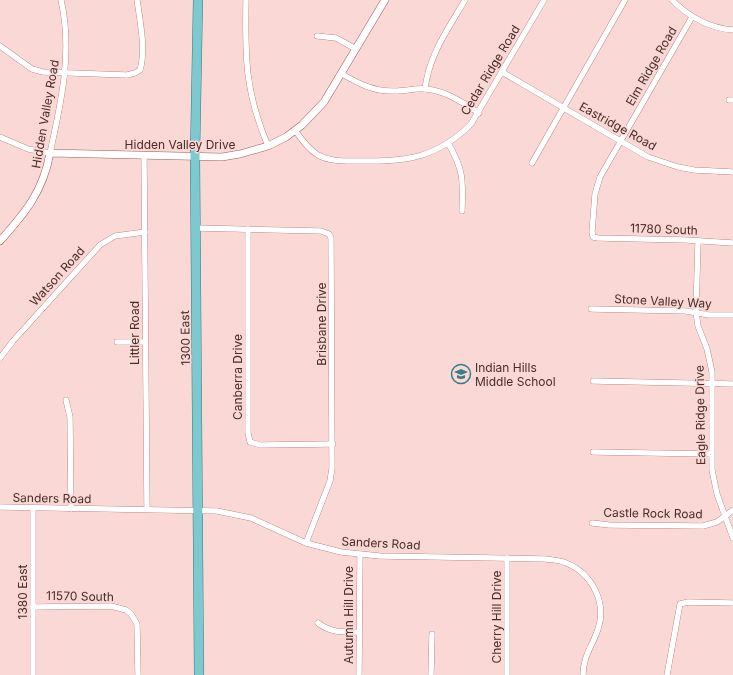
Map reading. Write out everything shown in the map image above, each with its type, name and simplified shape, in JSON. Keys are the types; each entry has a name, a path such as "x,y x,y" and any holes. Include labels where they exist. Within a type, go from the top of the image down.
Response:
{"main road":[{"name":"1300 East","path":"198,0 195,156 199,510 199,675"}],"street":[{"name":"Hidden Valley Road","path":"0,241 30,206 38,194 44,180 65,74 66,35 61,0"},
{"path":"0,46 32,69 43,72 65,74 127,75 138,71 141,64 141,40 137,0"},
{"path":"246,0 245,44 249,88 254,110 268,146"},
{"name":"Hidden Valley Drive","path":"0,137 28,149 50,153 144,156 231,156 268,146 295,130 317,111 342,74 384,0"},
{"path":"425,88 426,75 433,56 465,0"},
{"name":"Cedar Ridge Road","path":"295,130 303,142 318,155 333,160 401,161 434,151 448,143 471,124 479,113 544,0"},
{"path":"532,163 624,0"},
{"path":"672,0 692,17 714,27 733,30"},
{"name":"Elm Ridge Road","path":"593,237 592,227 597,186 620,141 692,17"},
{"path":"317,36 336,38 356,49"},
{"name":"Eastridge Road","path":"502,72 648,157 678,167 694,170 733,172"},
{"path":"342,74 361,84 376,89 394,91 425,88 447,94 479,113"},
{"path":"448,143 458,160 462,172 462,211"},
{"name":"Littler Road","path":"144,156 147,510"},
{"name":"Brisbane Drive","path":"196,228 321,231 329,234 331,238 332,468 330,481 306,543"},
{"name":"Canberra Drive","path":"248,229 248,433 250,442 260,445 333,444"},
{"name":"Watson Road","path":"0,358 13,341 100,244 120,235 145,232"},
{"name":"11780 South","path":"593,237 733,243"},
{"name":"Eagle Ridge Drive","path":"698,242 696,312 698,326 710,360 712,383 711,454 714,482 733,538"},
{"name":"Stone Valley Way","path":"591,309 696,312 708,315 733,315"},
{"path":"116,342 145,342"},
{"path":"592,380 733,384"},
{"path":"66,400 70,417 71,509"},
{"path":"592,452 711,454"},
{"name":"Sanders Road","path":"0,507 217,510 251,518 306,543 323,549 360,555 545,559 566,562 577,568 592,584 597,595 600,617 595,637 586,654 584,675"},
{"name":"1380 East","path":"33,508 33,675"},
{"name":"Castle Rock Road","path":"592,523 609,525 703,526 716,522 733,510"},
{"name":"Autumn Hill Drive","path":"359,675 360,555"},
{"name":"Cherry Hill Drive","path":"507,558 507,675"},
{"path":"667,675 680,604 688,602 733,603"},
{"name":"11570 South","path":"33,607 111,606 126,610 131,614 137,624 138,675"},
{"path":"318,623 326,629 335,632 359,632"},
{"path":"431,675 432,634"}],"place":[{"name":"Indian Hills Middle School","path":"461,374"}]}
